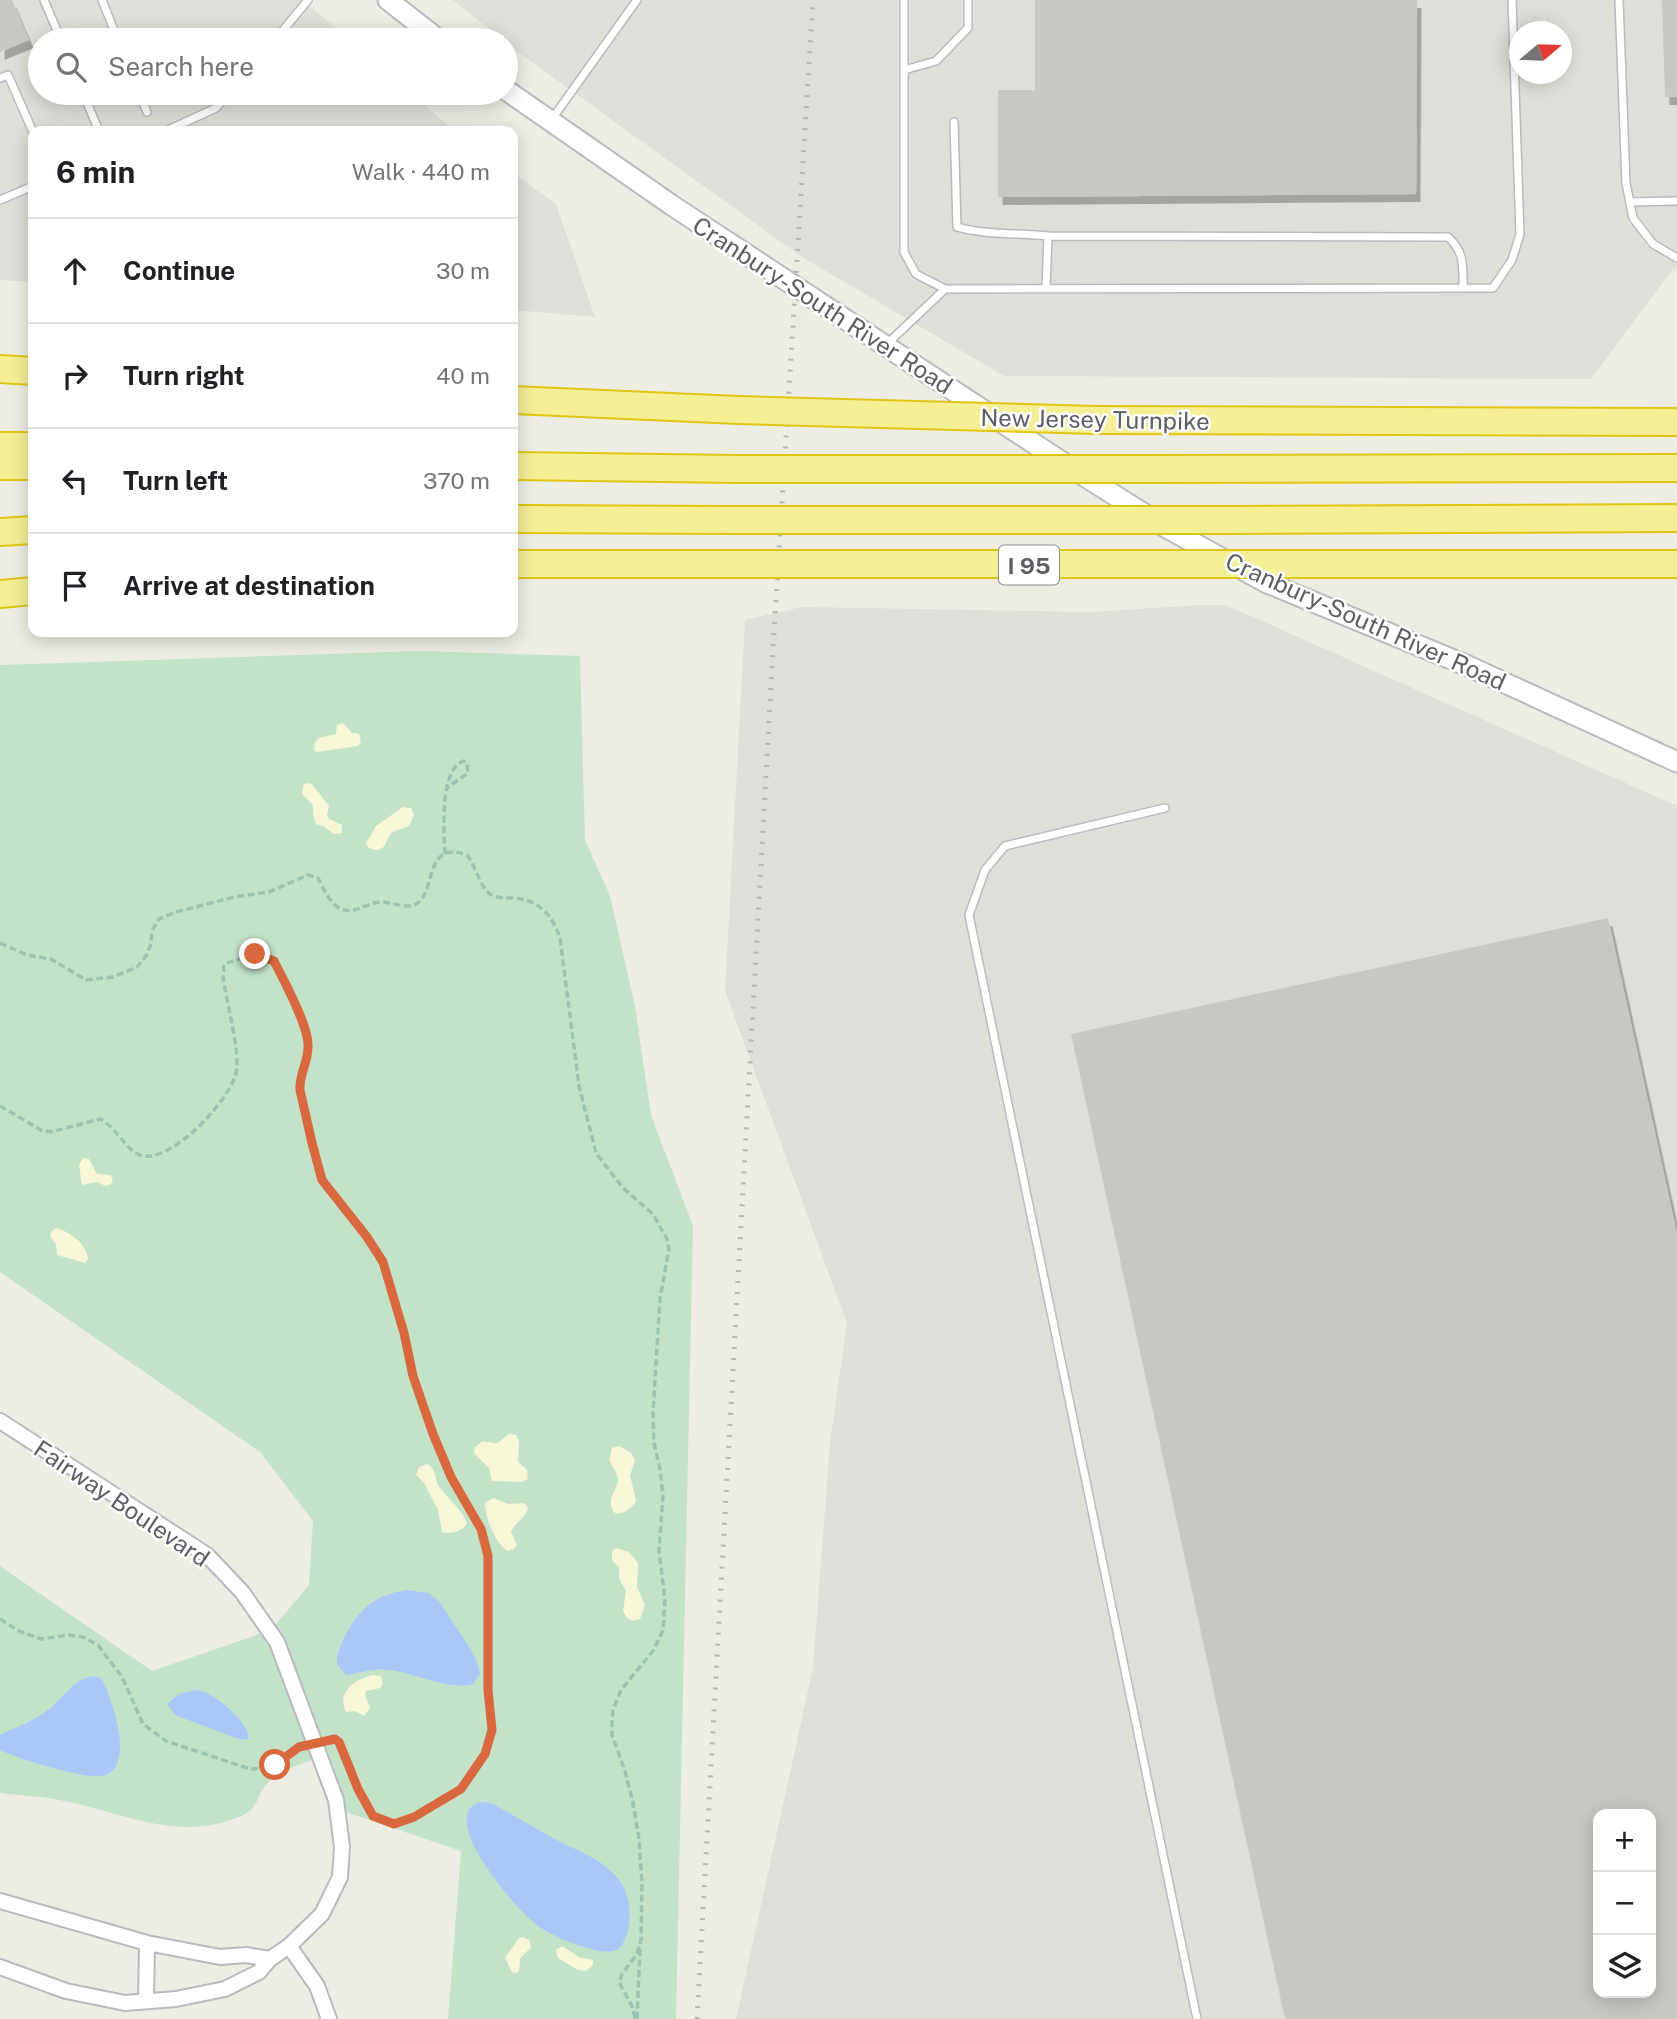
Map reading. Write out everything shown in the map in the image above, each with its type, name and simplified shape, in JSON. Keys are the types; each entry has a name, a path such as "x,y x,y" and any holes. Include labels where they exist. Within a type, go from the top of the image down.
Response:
{"highway":[{"path":"0,352 28,354"},
{"path":"0,369 28,370"},
{"name":"New Jersey Turnpike","path":"518,400 739,410 1096,420 1677,422"},
{"path":"0,446 28,446"},
{"name":"New Jersey Turnpike","path":"520,465 736,469 1677,468"},
{"path":"0,466 28,466"},
{"path":"0,518 28,518"},
{"name":"I 95","path":"518,519 1677,518"},
{"path":"0,532 28,530"},
{"name":"I 95","path":"518,564 1677,564"},
{"path":"0,581 28,579"},
{"path":"0,594 28,591"}],"main road":[{"path":"388,0 424,28"},
{"name":"Cranbury-South River Road","path":"518,99 550,123 1062,462 1165,527 1265,582 1468,666 1677,762"}],"street":[{"name":"Fairway Boulevard","path":"0,1421 207,1555 242,1592 277,1642 336,1800 342,1847 340,1877 322,1914 289,1947 270,1959 259,1972 225,1989 176,1999 125,2003 66,1991 0,1968"},
{"path":"0,1901 147,1943 220,1957 246,1955 270,1959"},
{"path":"146,2001 147,1943"},
{"path":"289,1947 317,1986 328,2019"}],"lane":[{"path":"44,0 56,28"},
{"path":"102,0 113,28"},
{"path":"285,28 308,0"},
{"path":"550,123 637,0"},
{"path":"904,0 904,252 916,274 944,289 1493,288 1512,260 1520,234 1512,0"},
{"path":"904,70 936,61 968,28 968,0"},
{"path":"1619,0 1626,183 1633,219 1653,244 1677,258"},
{"path":"0,78 8,75 30,126"},
{"path":"88,105 97,126"},
{"path":"144,105 147,112"},
{"path":"177,126 219,105"},
{"path":"954,122 957,227 977,232 1048,236 1448,237 1457,245 1463,258 1462,288"},
{"path":"0,190 2,199 28,188"},
{"path":"1630,202 1677,201"},
{"path":"1046,288 1048,236"},
{"path":"887,345 944,289"},
{"path":"1165,808 1005,846 985,870 969,915 1198,2019"}],"path":[{"path":"446,854 444,815 447,787 454,766 464,761 467,763 468,773 447,787"},
{"path":"0,943 27,955 51,959 86,980 107,978 137,967 152,944 152,931 159,919 176,912 234,897 269,892 308,875 318,878 328,897 342,909 351,911 381,902 397,906 414,905 425,893 433,866 446,854 455,852 467,855 489,893 497,897 517,898 537,904 555,923 560,938 579,1086 596,1153 623,1188 653,1214 667,1239 669,1249 660,1299 653,1413 654,1443 663,1496 659,1550 665,1600 663,1630 653,1651 621,1690 612,1710 611,1724 629,1787 639,1839 643,1919 636,2019"},
{"path":"0,1106 41,1130 51,1132 100,1119 115,1128 135,1153 146,1157 159,1154 189,1136 226,1093 236,1074 237,1057 223,977 224,964 255,954 274,961 308,1037 300,1090 318,1169 328,1189 367,1237 383,1262 426,1416 445,1465 481,1529 485,1542 488,1563 488,1690 492,1730 485,1754 461,1789 404,1822 384,1822 373,1816 358,1789 339,1742 335,1739 299,1747 275,1765 259,1770 185,1749 166,1741 143,1724 122,1677 107,1653 98,1645 83,1637 69,1635 41,1639 19,1631 0,1619"},
{"path":"636,2019 619,1982 637,1954 641,1940"}],"shaded area":[{"path":"0,0 303,0 335,28 28,28 28,105 424,105 449,126 28,126 28,282 0,280"},
{"path":"453,0 1677,0 1677,269 1672,270 1591,379 1004,376 802,257 518,52 518,28 488,28"},
{"path":"518,177 556,204 595,317 518,310"},
{"path":"1226,605 1677,806 1677,2019 736,2019 813,1668 830,1443 847,1323 725,991 745,620 802,607 1092,612"},
{"path":"419,651 580,656 585,840 610,896 635,1006 651,1115 693,1226 676,2019 448,2019 461,1851 343,1811 323,1756 290,1768 274,1778 246,1814 218,1824 196,1827 152,1823 56,1799 0,1793 0,1566 152,1671 271,1630 309,1585 313,1521 260,1452 0,1272 0,665"}],"sand":[{"path":"343,723 352,733 359,734 361,742 358,746 317,752 314,750 315,742 319,738 336,734 337,725"},
{"path":"306,783 312,784 329,806 327,815 329,819 342,825 342,833 334,834 316,824 313,805 302,794"},
{"path":"403,807 411,808 414,815 409,826 392,832 379,850 369,848 366,843 376,826"},
{"path":"83,1158 89,1159 97,1174 110,1175 113,1178 111,1184 106,1186 96,1182 82,1185 79,1165"},
{"path":"56,1228 72,1235 81,1244 87,1254 85,1263 57,1255 56,1244 50,1236"},
{"path":"509,1434 516,1435 519,1441 518,1462 527,1470 528,1479 521,1482 492,1481 489,1468 474,1453 475,1447 483,1441 498,1443"},
{"path":"619,1446 631,1453 635,1461 630,1475 636,1501 625,1512 617,1513 612,1508 611,1501 618,1477 609,1460 612,1448"},
{"path":"427,1464 440,1488 467,1523 456,1532 442,1532 438,1510 424,1483 416,1475 419,1467"},
{"path":"493,1498 508,1504 524,1503 528,1508 511,1532 517,1545 514,1549 507,1551 492,1529 485,1503"},
{"path":"617,1548 629,1552 638,1563 637,1587 645,1605 640,1619 633,1621 627,1618 623,1611 626,1591 619,1578 619,1568 612,1560 612,1551"},
{"path":"373,1675 381,1676 383,1684 380,1688 366,1691 370,1708 364,1716 355,1711 346,1712 343,1698 345,1693 354,1683"},
{"path":"519,1938 529,1940 531,1947 520,1959 519,1971 512,1972 505,1958"},
{"path":"562,1946 579,1957 593,1960 593,1965 586,1971 578,1970 558,1958 556,1950"}],"water":[{"path":"407,1590 428,1593 439,1601 478,1665 480,1674 473,1684 454,1685 384,1669 346,1675 337,1664 342,1643 362,1611 381,1597"},
{"path":"94,1676 102,1679 119,1730 119,1757 115,1768 106,1775 85,1775 0,1750 0,1735 38,1717 74,1685"},
{"path":"196,1690 220,1701 236,1715 247,1730 247,1740 175,1715 167,1704 179,1694"},
{"path":"481,1802 491,1803 593,1858 614,1874 625,1890 630,1911 628,1931 619,1949 599,1951 562,1939 538,1926 514,1903 484,1864 467,1825 469,1810"}],"building":[{"path":"0,0 12,0 28,40 0,52"},
{"path":"1035,0 1417,0 1416,194 998,197 998,90 1035,90"},
{"path":"1662,0 1677,0 1677,97 1665,97"},
{"path":"1608,918 1677,1234 1677,2019 1285,2019 1071,1034"}],"railway":[{"path":"697,2019 773,649 813,0"}],"route":[{"path":"255,954 274,961 308,1037 300,1090 322,1180 352,1216 383,1262 404,1333 413,1376 439,1453 481,1529 488,1556 488,1690 492,1717 492,1730 485,1754 468,1781 461,1789 404,1822 394,1824 373,1816 358,1789 339,1742 335,1739 299,1747 275,1765"}]}
